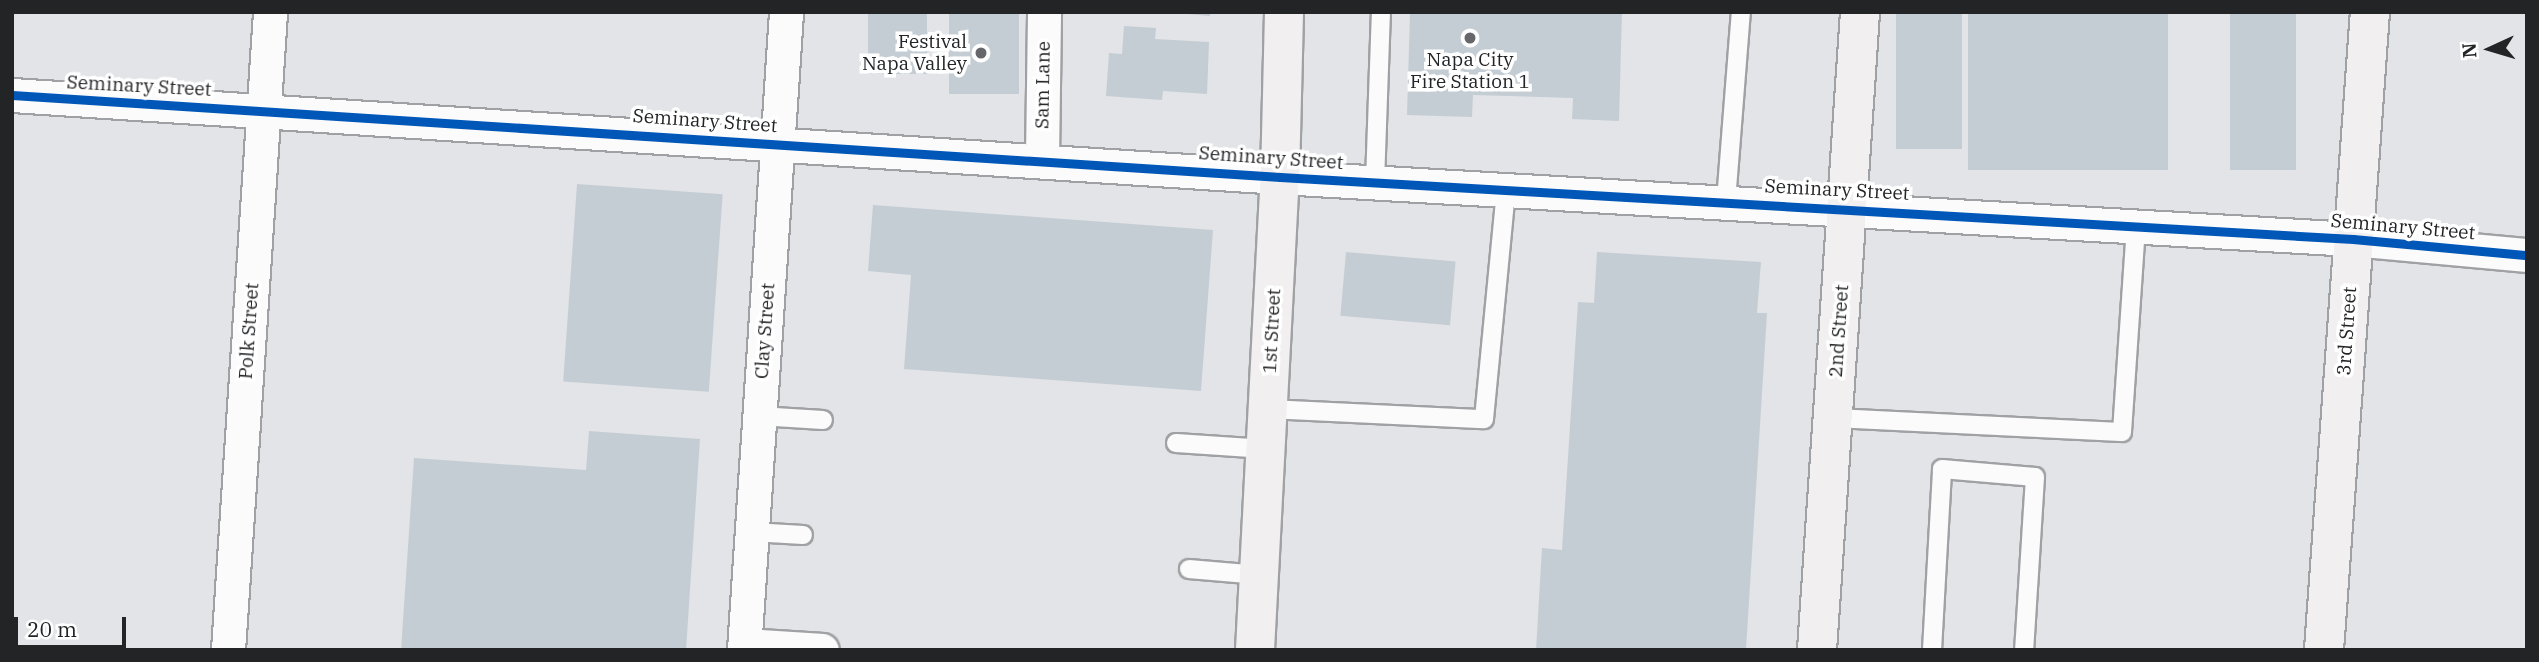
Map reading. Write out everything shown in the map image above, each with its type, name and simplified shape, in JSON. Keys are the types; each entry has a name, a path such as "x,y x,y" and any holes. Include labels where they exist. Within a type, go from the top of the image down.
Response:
{"street":[{"name":"Polk Street","path":"228,650 270,12"},
{"name":"Clay Street","path":"745,648 786,12"},
{"name":"Sam Lane","path":"1042,158 1044,12"},
{"name":"1st Street","path":"1255,650 1280,177 1284,12"},
{"name":"2nd Street","path":"1817,650 1860,12"},
{"name":"3rd Street","path":"2324,650 2370,12"},
{"name":"Seminary Street","path":"12,96 1042,158 1280,177 2353,239 2527,255"},
{"path":"745,648 822,650"}],"lane":[{"path":"1375,182 1381,12"},
{"path":"1726,201 1741,12"},
{"path":"1268,409 1484,419 1506,189"},
{"path":"1833,418 2122,432 2136,226"},
{"path":"759,416 823,420"},
{"path":"1176,443 1266,449"},
{"path":"1932,650 1942,469 2035,477 2024,650"},
{"path":"752,532 803,535"},
{"path":"1189,569 1259,575"}],"building":[{"path":"868,12 927,12 927,74 868,74"},
{"name":"Festival Napa Valley","path":"949,12 1019,12 1019,94 949,94"},
{"path":"1210,12 1210,16 1187,14"},
{"name":"Napa City Fire Station 1","path":"1410,12 1622,12 1619,121 1572,119 1573,98 1473,95 1472,117 1407,115"},
{"path":"1896,12 1962,12 1962,149 1896,149"},
{"path":"1968,12 2168,12 2168,170 1968,170"},
{"path":"2230,12 2296,12 2296,170 2230,170"},
{"path":"1124,26 1156,28 1155,39 1209,42 1207,94 1163,91 1162,100 1106,96 1109,53 1122,54"},
{"path":"577,184 723,194 709,392 563,382"},
{"path":"873,205 1213,230 1201,391 904,369 911,275 868,271"},
{"path":"1346,252 1456,262 1450,325 1340,316"},
{"path":"1597,252 1761,262 1757,313 1767,313 1746,649 1536,650 1542,548 1562,550 1578,302 1594,303"},
{"path":"589,431 700,439 686,650 401,650 414,458 586,470"}],"cycle path":[{"path":"12,95 1280,177 2353,239 2527,255"}],"place":[{"name":"Napa City Fire Station 1","path":"1470,38"},
{"name":"Festival Napa Valley","path":"981,53"}]}
